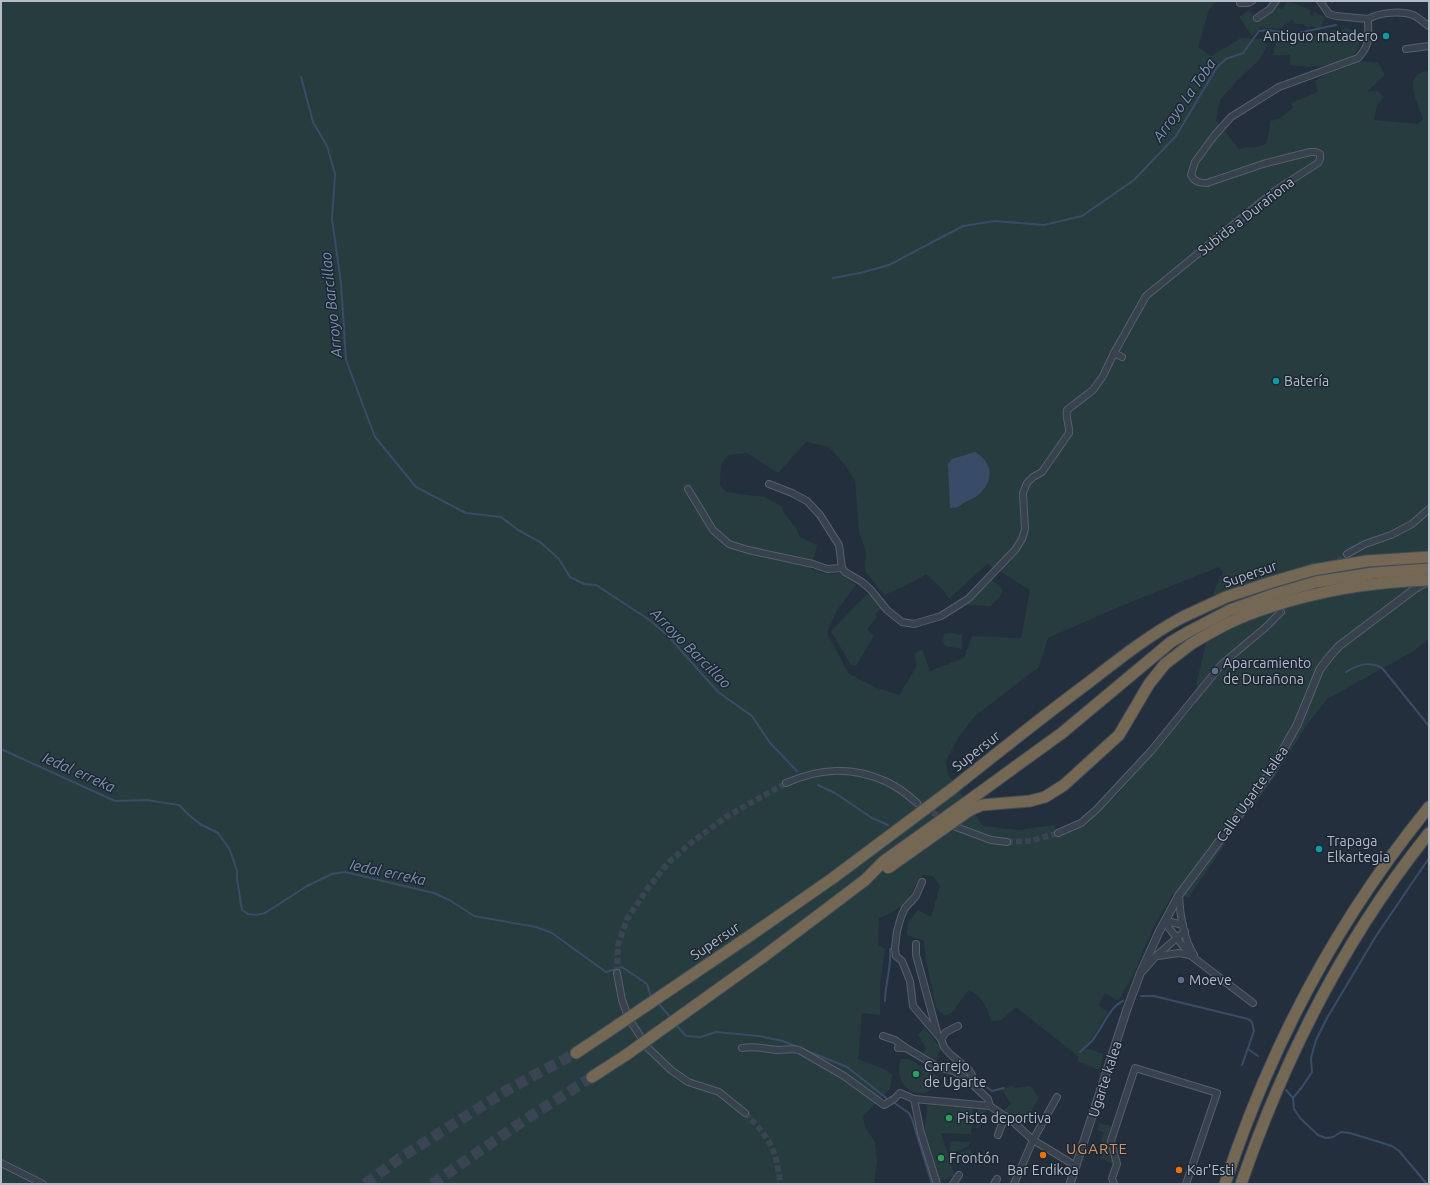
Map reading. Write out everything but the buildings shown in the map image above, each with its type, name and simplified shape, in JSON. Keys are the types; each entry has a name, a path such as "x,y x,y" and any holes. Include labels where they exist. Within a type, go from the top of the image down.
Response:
{"highway":[{"name":"Supersur","path":"576,1053 834,878 1153,634 1183,617 1226,597 1313,570 1367,561 1429,557"},
{"name":"Supersur","path":"592,1077 626,1055 763,957 865,880 887,868 1062,733 1170,642 1230,610 1275,594 1316,582 1373,573 1429,569"},
{"path":"967,807 1030,801 1045,797 1064,785 1119,735 1149,684 1165,664 1191,644 1217,629 1244,616 1312,595 1380,583 1429,580"},
{"path":"1224,1184 1251,1109 1268,1069 1313,978 1360,901 1390,857 1429,807"},
{"path":"1241,1184 1272,1101 1315,1007 1359,931 1387,889 1429,833"}],"street":[{"path":"1240,1 1240,3 1252,1"},
{"path":"1257,18 1270,9 1276,1"},
{"path":"1320,1 1329,14 1336,16 1368,19 1381,14 1401,13 1413,15 1429,26"},
{"name":"Subida a Durañona","path":"842,568 845,572 862,582 871,590 887,610 902,622 914,624 941,616 968,599 1015,550 1022,539 1025,529 1023,493 1027,483 1033,477 1042,472 1069,433 1070,428 1066,414 1067,410 1093,390 1104,376 1114,353 1146,296 1276,190 1318,163 1320,154 1310,152 1263,164 1207,183 1200,183 1194,179 1192,169 1195,162 1214,136 1231,117 1279,87 1358,58 1366,49 1368,40 1368,19"},
{"path":"1406,49 1429,46"},
{"path":"1114,353 1122,357"},
{"path":"688,489 713,530 729,544 748,550 813,564 827,569 842,568 839,546 820,515 807,501 769,484"},
{"path":"1347,554 1365,544 1390,535 1412,524 1429,508"},
{"name":"Calle Ugarte kalea","path":"1140,974 1179,895 1258,790 1276,763 1297,725 1320,669 1344,642 1429,580"},
{"path":"1058,833 1081,823 1097,810 1151,751 1222,664 1266,627 1281,612"},
{"path":"786,783 816,773 835,770 851,771 871,775 888,782 917,803"},
{"path":"956,827 991,840 1007,842"},
{"path":"922,882 916,896 905,908 901,917 897,931 895,948 896,956 902,960 910,981 913,1006 939,1037"},
{"path":"1179,895 1184,928 1191,949 1199,963"},
{"path":"1154,943 1167,923 1174,903"},
{"path":"1167,923 1172,922 1184,928"},
{"path":"1167,923 1169,928 1190,956"},
{"path":"1140,974 1156,956 1177,939 1184,928"},
{"path":"916,944 916,955 939,1037 944,1047 950,1054 968,1069 972,1075 970,1082"},
{"path":"1156,956 1172,953 1184,953 1253,1003"},
{"path":"618,973 622,1000 629,1020 648,1048 671,1070 688,1082 719,1092 745,1113"},
{"name":"Ugarte kalea","path":"1070,1184 1127,1009 1140,974"},
{"path":"939,1037 958,1026"},
{"path":"883,1036 895,1040 938,1066 954,1071 970,1082 988,1099 990,1106"},
{"path":"742,1048 752,1046 780,1050 791,1048 799,1050 844,1076 884,1105 892,1101 900,1093 914,1099 990,1106 1012,1121 1033,1140 1076,1166"},
{"path":"898,1048 906,1048"},
{"path":"1114,1184 1112,1178 1118,1164 1111,1141 1135,1068 1217,1093 1186,1184"},
{"path":"1014,1184 1033,1140 1057,1097"},
{"path":"914,1099 921,1134 937,1184"},
{"path":"998,1135 1005,1116"},
{"path":"1,1163 43,1184"},
{"path":"954,1184 959,1175"}],"green space":[{"path":"1,1 1217,1 1209,10 1198,47 1211,56 1241,38 1262,39 1267,46 1259,60 1220,100 1216,120 1239,149 1266,144 1270,121 1279,119 1293,108 1291,103 1318,92 1315,81 1323,76 1363,61 1378,63 1385,75 1367,92 1378,91 1384,97 1377,105 1374,120 1418,124 1423,119 1415,98 1413,83 1415,78 1420,73 1428,71 1429,638 1414,651 1327,699 1306,726 1274,778 1234,831 1189,897 1173,894 1155,924 1134,974 1118,1001 1105,993 1098,1005 1108,1012 1086,1048 1103,1054 1100,1070 1077,1061 1079,1057 1016,1007 1001,1020 991,1021 983,1002 969,990 954,1011 946,1016 940,1012 936,1007 926,960 924,941 907,935 908,922 918,910 931,917 940,886 933,876 923,875 916,883 909,897 900,907 879,918 878,945 885,949 880,985 880,1015 862,1013 858,1059 882,1068 892,1074 890,1089 863,1116 865,1127 875,1142 877,1161 874,1184 1,1184","holes":["806,442 829,447 845,465 855,481 859,532 866,552 865,571 884,595 911,583 926,574 943,590 949,599 987,564 1030,590 1021,638 972,636 964,658 930,671 922,649 914,654 917,666 899,695 877,688 849,674 827,633 837,610 856,585 840,573 826,574 811,569 817,545 800,537 796,528 784,513 782,506 764,497 726,492 720,485 721,465 728,455 747,453 778,473","1219,567 1223,573 1214,591 1205,647 1197,681 1196,704 1117,795 1087,822 1058,837 1054,825 1019,830 983,826 948,774 946,761 958,738 975,716 1039,667 1048,638 1121,606"]},
{"path":"1287,1 1309,9 1311,11 1309,14 1312,16 1314,12 1325,17 1320,31 1311,26 1308,28 1303,24 1296,24 1292,20 1279,29 1261,27 1252,36 1239,17 1249,10 1258,21 1279,7 1282,10"},
{"path":"1345,27 1354,32 1359,41 1358,50 1352,56 1343,61 1308,67 1290,65 1290,55 1273,55 1276,41 1293,42 1335,30 1340,33"},
{"path":"991,579 1003,590 999,598 990,606 967,605"},
{"path":"868,593 882,608 875,614 877,617 867,629 874,636 856,666 851,665 831,631"},
{"path":"950,633 962,635 962,649 945,646 943,641 944,634"},
{"path":"925,1028 941,1049 936,1060 923,1053 926,1049 918,1034"},
{"name":"Carrejo de Ugarte","path":"901,1059 909,1059 939,1077 934,1086 927,1092 912,1092 901,1080 899,1070"},
{"path":"1013,1085 1015,1088 1030,1086 1039,1097 1022,1129 1004,1110 1011,1104 1002,1090"},
{"name":"Pista deportiva","path":"927,1105 973,1108 971,1134 941,1133 955,1176 940,1181 925,1132"},
{"path":"978,1109 986,1109 979,1128 976,1128"},
{"path":"1099,1123 1111,1126 1108,1145 1113,1164 1101,1158 1101,1142 1103,1132 1097,1130"},
{"path":"950,1141 970,1142 969,1146 954,1152 950,1152"},
{"path":"970,1149 974,1160 964,1164 960,1153"}],"water":[{"path":"975,452 981,456 989,467 990,473 987,484 975,497 957,507 950,508 948,464 952,459"}],"waterway":[{"name":"Arroyo La Toba","path":"833,278 860,273 889,265 963,226 995,221 1044,225 1082,216 1134,180 1176,136 1217,67 1226,59 1243,53 1259,31 1268,30 1293,34 1336,25"},
{"name":"Arroyo Barcillao","path":"301,77 313,122 327,146 335,174 332,219 341,283 346,360 375,437 416,487 466,513 501,517 518,530 540,542 559,559 570,577 584,584 596,585 651,621 669,637 718,692 752,716 770,743 797,771"},
{"path":"1346,672 1364,664 1382,668 1429,726"},
{"name":"Iedal erreka","path":"1,749 115,801 147,800 179,805 200,824 218,833 230,850 237,871 242,910 248,914 256,915 265,913 307,886 332,874 345,872 434,893 451,901 474,916 536,927 552,933 606,972 622,967 647,984 650,994 653,997"},
{"name":"Arroyo Barcillao","path":"818,785 835,793 872,818 888,825"},
{"path":"1293,1098 1312,1072 1311,1058 1316,1040 1327,1018 1376,936 1429,858"},
{"name":"Arroyo Barcillao","path":"885,1001 890,962 890,949"},
{"name":"Arroyo Barcillao","path":"1141,996 1154,996 1248,1019 1252,1022 1254,1031 1242,1065"},
{"name":"Arroyo Barcillao","path":"1080,1052 1092,1041 1114,1008 1123,1001"},
{"name":"Iedal erreka","path":"658,1003 671,1018"},
{"path":"676,1025 686,1036 701,1037 716,1032 759,1036 783,1041 847,1067 889,1100"},
{"path":"1248,1049 1258,1056"},
{"name":"Arroyo Barcillao","path":"943,1065 953,1065 968,1073"},
{"name":"Arroyo Barcillao","path":"977,1080 992,1091 1004,1088"},
{"path":"1286,1090 1293,1098 1294,1109 1300,1118 1318,1135 1326,1138 1333,1137 1341,1132 1350,1133 1392,1146 1399,1151 1427,1184"},
{"path":"893,1102 909,1113 912,1119 932,1184"}],"tunnel":[{"path":"1317,580 1347,554"},
{"path":"617,973 618,945 627,919 647,889 669,862 692,842 726,817 786,783"},
{"path":"917,803 945,820"},
{"path":"1007,842 1031,841 1058,833"},
{"path":"365,1184 400,1158 507,1090 576,1053"},
{"path":"432,1184 526,1119 592,1077"},
{"path":"745,1113 766,1137 774,1152 779,1172 780,1184"}],"place":[{"name":"Antiguo matadero","path":"1386,36"},
{"name":"Batería","path":"1276,381"},
{"name":"Aparcamiento de Durañona","path":"1215,671"},
{"name":"Trapaga Elkartegia","path":"1319,849"},
{"name":"Moeve","path":"1181,980"},
{"name":"Carrejo de Ugarte","path":"916,1074"},
{"name":"Pista deportiva","path":"949,1118"},
{"name":"Bar Erdikoa","path":"1043,1155"},
{"name":"Frontón","path":"941,1158"},
{"name":"Kar'Esti","path":"1179,1170"}],"district":[{"name":"UGARTE","path":"1097,1148"}]}
